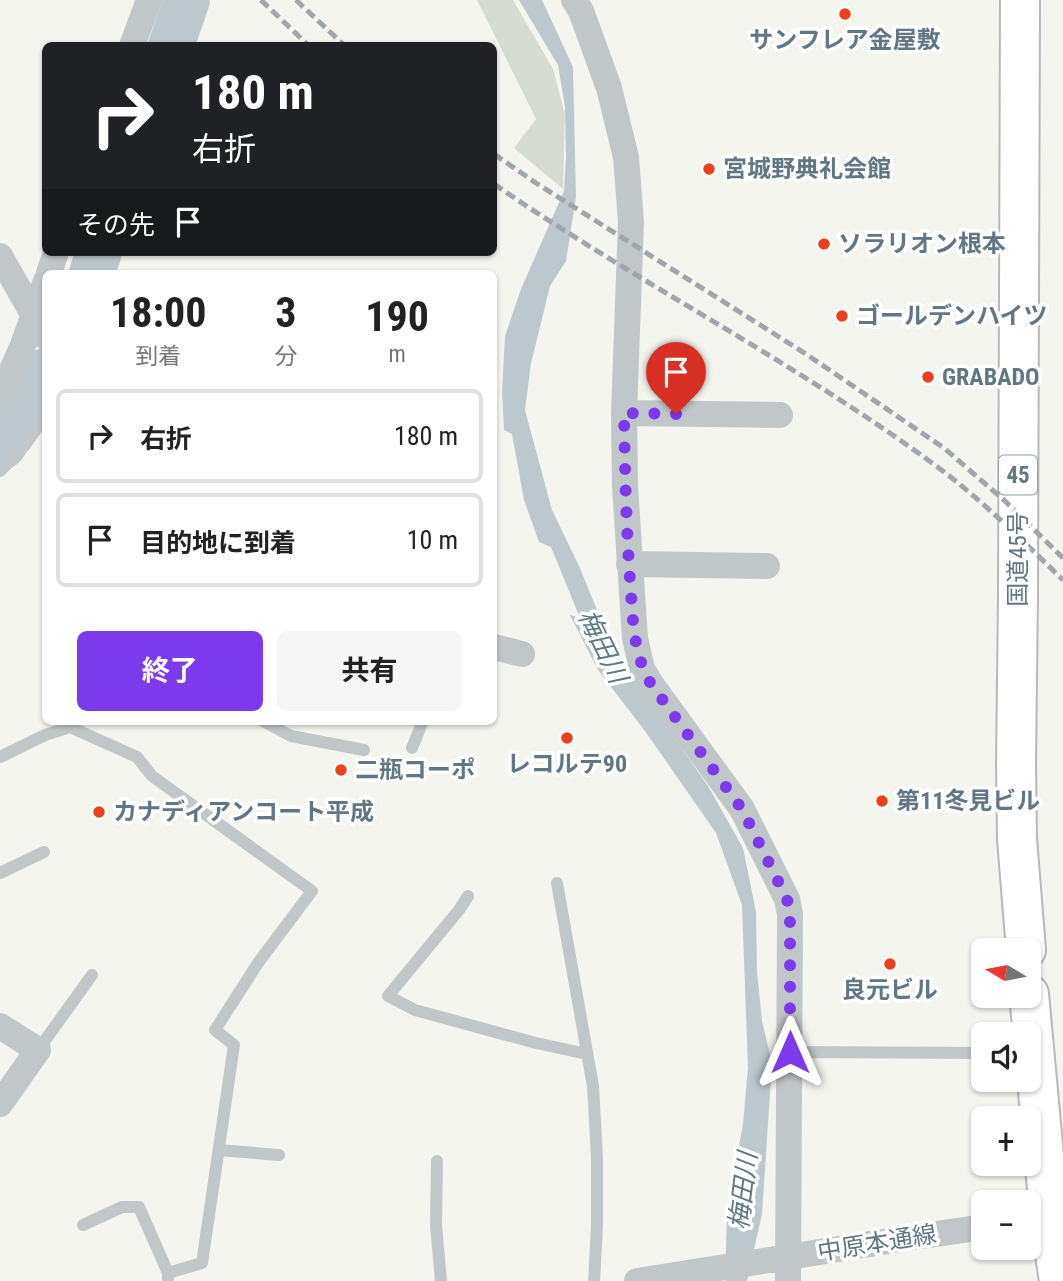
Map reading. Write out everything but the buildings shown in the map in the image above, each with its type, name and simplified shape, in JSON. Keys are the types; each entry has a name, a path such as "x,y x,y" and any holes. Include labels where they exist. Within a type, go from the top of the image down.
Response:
{"highway":[{"name":"国道45号","path":"1020,0 1016,764 1017,839 1025,938"},
{"path":"1033,1092 1038,1190"},
{"path":"1041,1225 1059,1281"}],"street":[{"path":"133,42 149,0"},
{"path":"574,0 581,11 609,88 626,157 631,222 624,413 629,564 635,638 642,668 742,809 787,899 790,914 790,1052 782,1266"},
{"path":"3,271 39,326"},
{"path":"0,393 23,345 39,326 42,307"},
{"path":"624,413 780,415"},
{"path":"629,564 767,566"},
{"path":"497,648 522,654"},
{"path":"0,1026 38,1050 0,1104"},
{"name":"中原本通線","path":"637,1281 682,1274 782,1266 895,1240 971,1229"}],"lane":[{"path":"0,471 25,445 42,421"},
{"path":"270,725 291,736 364,750"},
{"path":"412,748 421,725"},
{"path":"0,757 45,735 70,727 136,757 152,776 312,891 258,963 215,1030 234,1045 202,1263 168,1277 139,1207 122,1207 83,1225"},
{"path":"0,873 44,852"},
{"path":"557,883 593,1086 597,1157 594,1281"},
{"path":"468,896 388,996 415,1010 587,1054"},
{"path":"38,1050 92,975"},
{"path":"790,1052 971,1053"},
{"path":"219,1150 279,1155"},
{"path":"437,1161 436,1226 441,1281"}],"shaded area":[{"path":"166,0 183,0 167,42 149,42"},
{"path":"477,0 513,0 553,69 565,114 563,189 514,148 536,119"}],"water":[{"name":"梅田川","path":"519,0 542,0 573,67 576,197 566,261 550,286 531,363 525,410 552,510 602,622 610,632 624,666 708,786 743,848 756,912 757,972 762,1021 772,1063 762,1214 747,1281 725,1281 727,1212 743,1124 748,1068 742,905 716,833 645,731 598,670 570,615 580,618 551,547 539,542 524,500 512,434 504,430 502,390 505,336 521,289 564,191 566,156 565,107 558,65"}],"waterway":[{"path":"172,42 187,0"},
{"path":"93,270 98,256"},
{"path":"0,448 42,378"}],"railway":[{"path":"261,0 305,42"},
{"path":"296,0 341,42"},
{"path":"497,156 806,354 944,448 1005,501 1063,558"},
{"path":"497,186 547,220 875,423 964,488 1063,580"}],"place":[{"name":"サンフレア金屋敷","path":"845,14"},
{"name":"宮城野典礼会館","path":"709,169"},
{"name":"ソラリオン根本","path":"824,244"},
{"name":"ゴールデンハイツ","path":"842,316"},
{"name":"GRABADO","path":"928,377"},
{"name":"レコルテ90","path":"567,738"},
{"name":"二瓶コーポ","path":"341,770"},
{"name":"第11冬見ビル","path":"882,801"},
{"name":"カナディアンコート平成","path":"99,812"},
{"name":"良元ビル","path":"890,964"}],"route":[{"path":"676,414 624,413 625,487 635,638 642,668 651,684 742,809 787,899 790,914 790,1052"}]}
